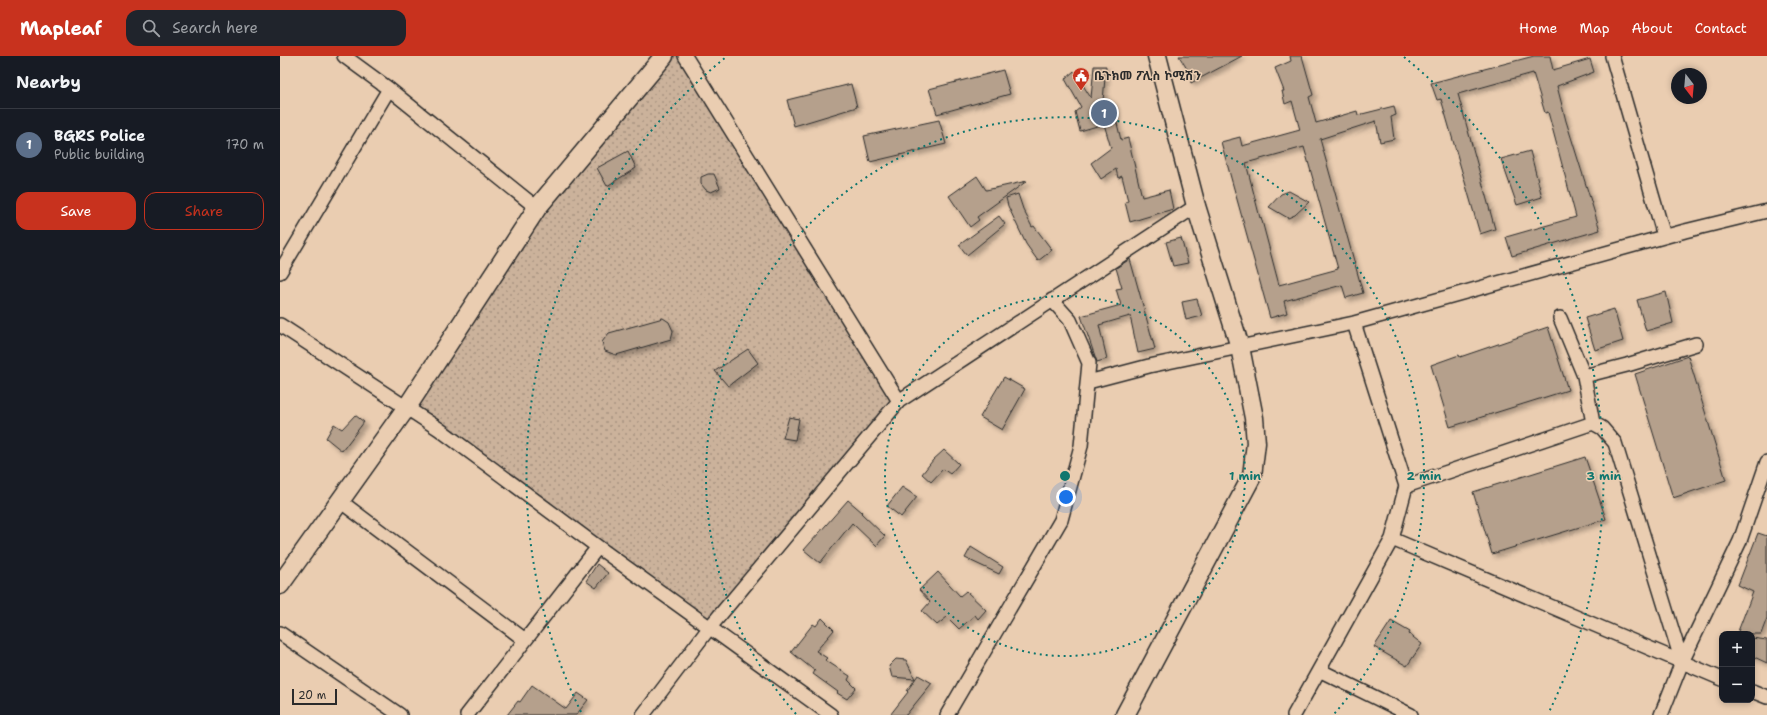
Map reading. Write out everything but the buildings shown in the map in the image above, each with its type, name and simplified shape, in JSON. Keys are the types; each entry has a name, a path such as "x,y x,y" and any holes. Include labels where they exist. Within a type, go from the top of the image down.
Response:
{"street":[{"path":"344,56 389,89 537,208"},
{"path":"280,585 407,407 537,208 664,56"},
{"path":"685,56 899,401"},
{"path":"1125,715 1252,476 1256,443 1254,418 1240,347 1196,206 1157,56"},
{"path":"1612,56 1664,236"},
{"path":"280,272 389,89"},
{"path":"643,715 710,627 899,401 1196,206"},
{"path":"1088,382 1149,366 1354,324 1664,236 1767,211"},
{"path":"947,715 1061,520 1081,446 1089,363 1070,320 1052,300"},
{"path":"1560,318 1584,376 1593,423"},
{"path":"1294,715 1392,539 1406,486 1354,324"},
{"path":"280,325 439,429 598,547 831,715"},
{"path":"1584,376 1621,367 1696,344"},
{"path":"1406,486 1593,423 1602,428 1615,443 1682,662"},
{"path":"1661,715 1682,662 1740,541 1767,462"},
{"path":"340,501 525,640"},
{"path":"1392,539 1719,678"},
{"path":"467,715 598,547"},
{"path":"280,633 400,715"},
{"path":"1319,670 1411,715"},
{"path":"1755,692 1767,697"}],"shaded area":[{"path":"669,56 686,56 898,400 708,626 403,408 542,201"}],"place":[{"name":"ቤጉክመ ፖሊስ ኮሚሽን","path":"1081,91"},
{"name":"BGRS Police","path":"1104,113"}]}
